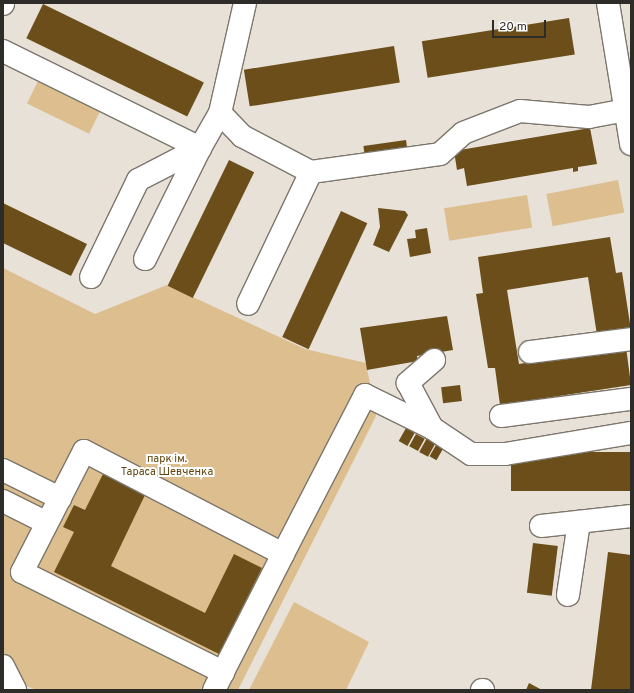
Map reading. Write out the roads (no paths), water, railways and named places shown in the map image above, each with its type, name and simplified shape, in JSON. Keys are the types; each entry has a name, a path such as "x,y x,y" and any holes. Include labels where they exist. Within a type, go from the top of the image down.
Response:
{"street":[{"path":"145,259 200,148 220,113 245,3"},
{"path":"608,3 628,110 631,144"},
{"path":"3,51 200,148"},
{"path":"220,113 242,136 311,172 440,154 462,132 520,111 589,117 628,110"},
{"path":"91,277 138,180 200,148"},
{"path":"248,304 311,172"},
{"path":"530,352 631,339"},
{"path":"432,428 408,383 434,360"},
{"path":"283,554 84,451 22,572 218,681 365,395 432,428 471,454 505,454 631,433"},
{"path":"501,416 631,399"},
{"path":"3,470 60,498"},
{"path":"3,500 47,523"},
{"path":"541,526 631,516"},
{"path":"568,595 579,522"},
{"path":"3,666 15,690"}],"park label":[{"name":"парк ім. Тараса Шевченка","path":"167,466"}]}
